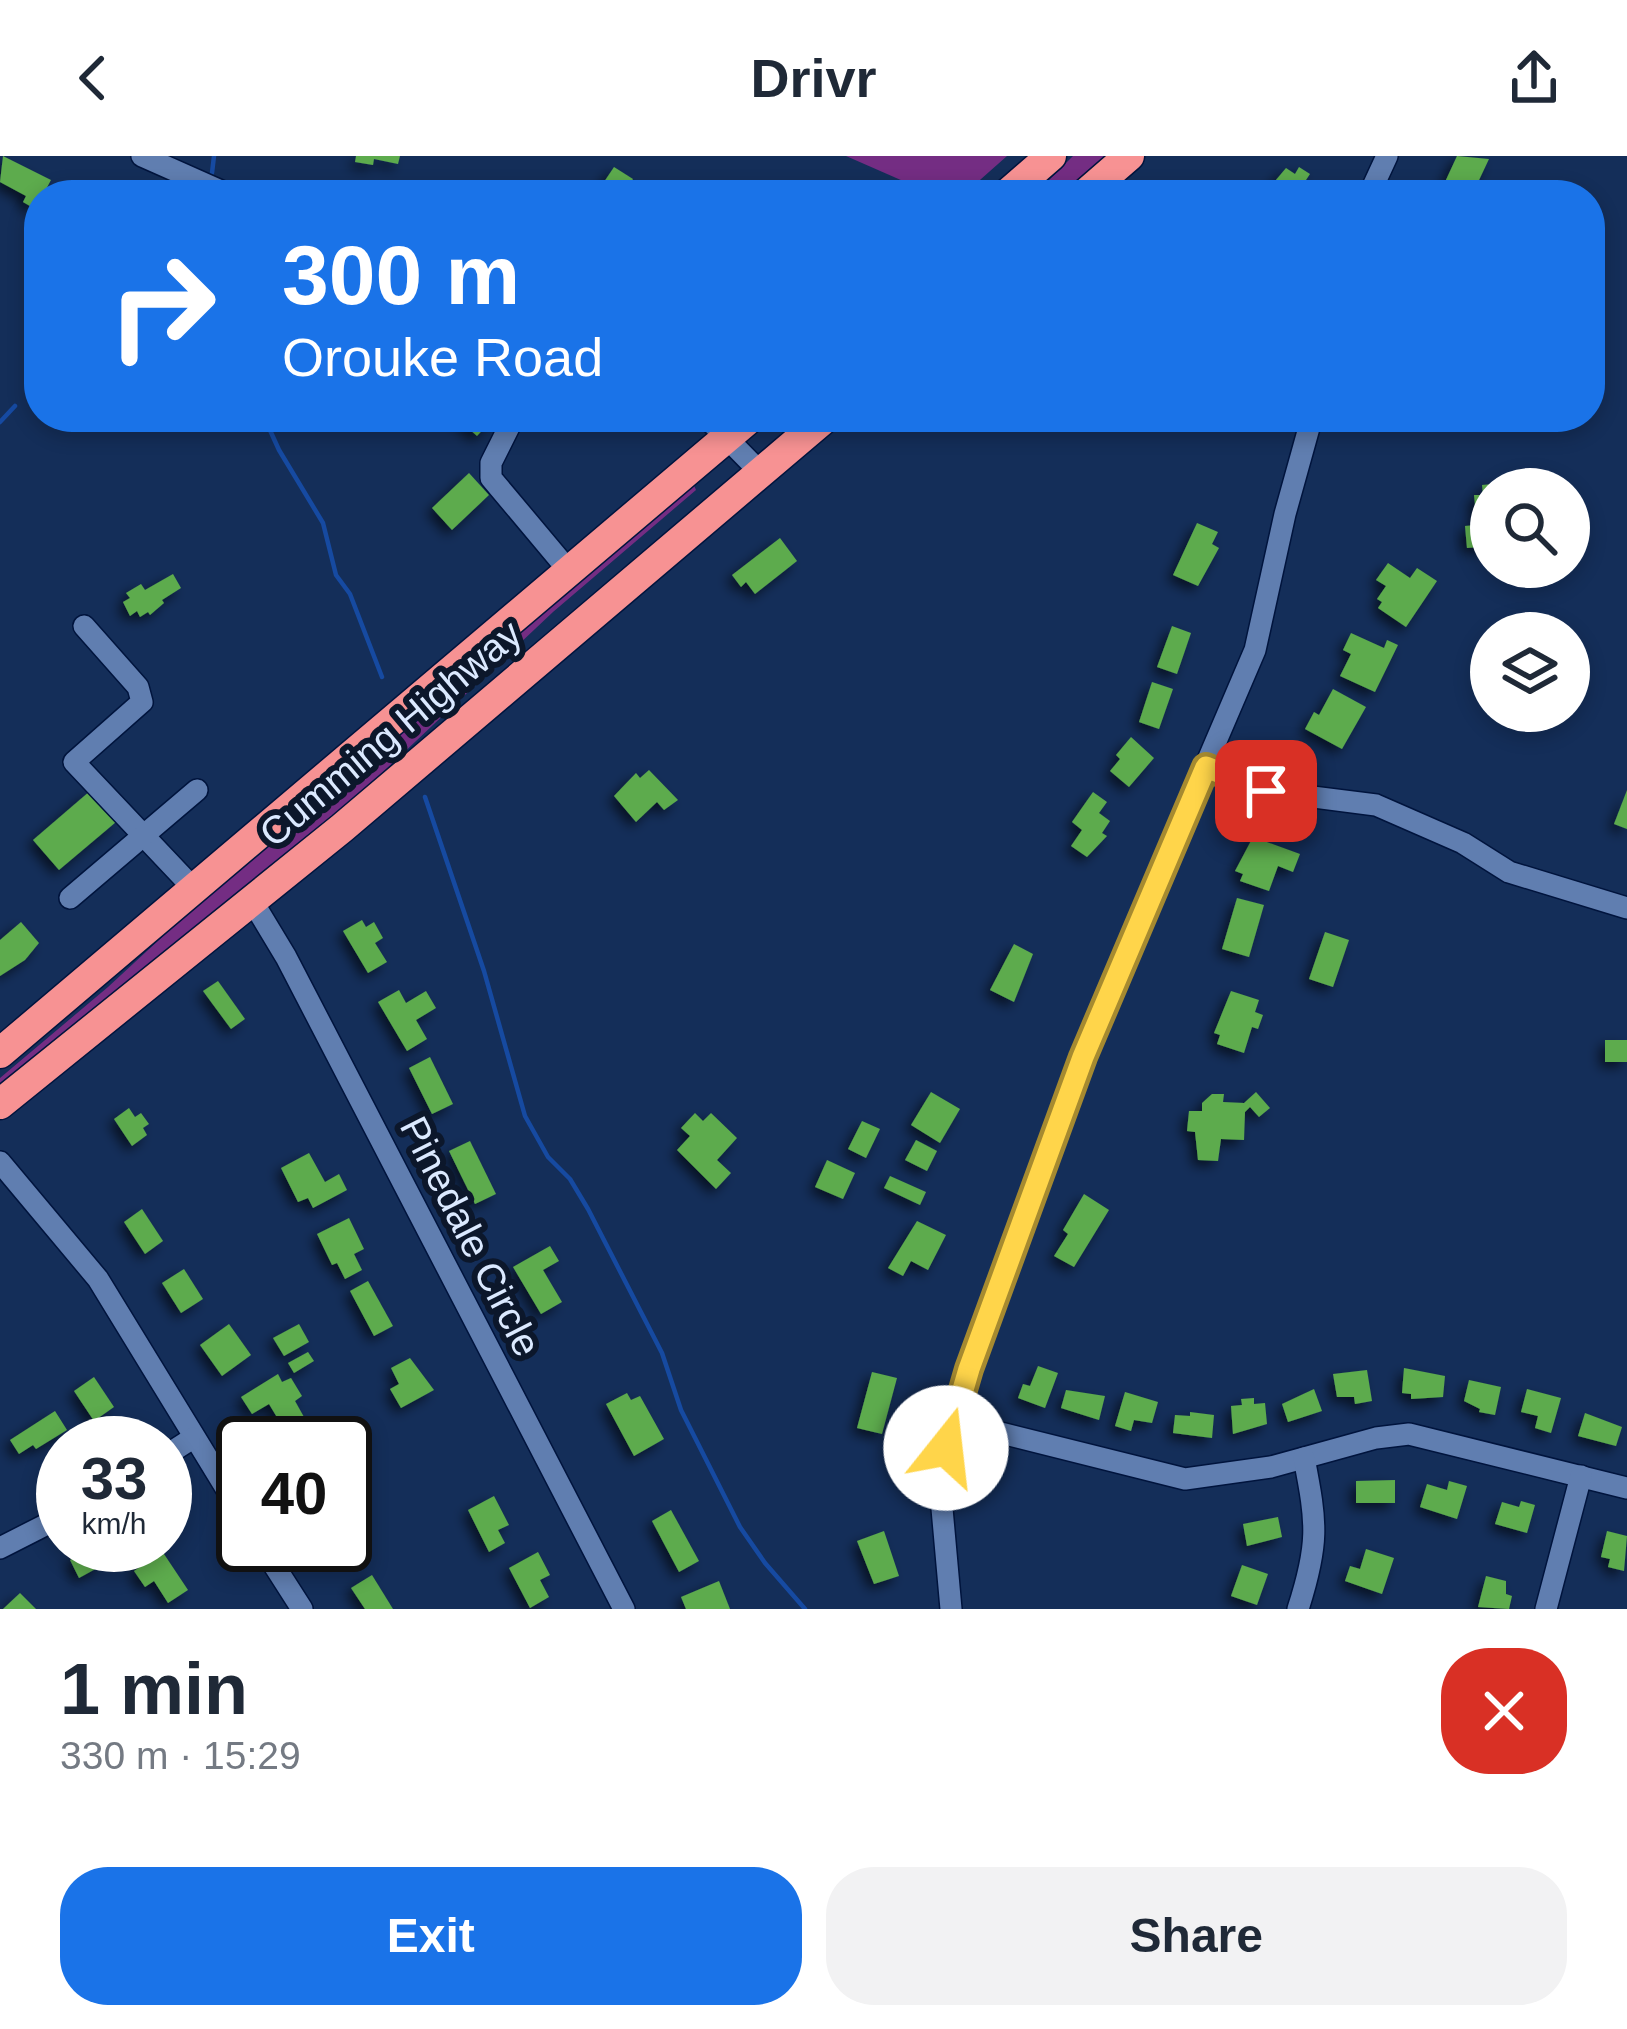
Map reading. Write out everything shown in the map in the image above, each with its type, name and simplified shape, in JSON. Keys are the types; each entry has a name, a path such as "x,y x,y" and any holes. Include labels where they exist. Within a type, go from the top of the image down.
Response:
{"highway":[{"path":"1023,180 1051,156"},
{"path":"1102,180 1130,156"},
{"name":"Cumming Highway","path":"0,1053 569,571 719,432"},
{"name":"Cumming Highway","path":"0,1104 342,827 809,432"}],"street":[{"path":"142,156 196,180"},
{"path":"506,432 491,463 491,478 569,571"},
{"path":"733,432 761,473"},
{"path":"951,1609 939,1475 952,1421 1098,1017 1255,650 1308,432"},
{"path":"83,626 138,687 142,702 74,762 195,890"},
{"path":"1206,767 1266,791 1376,806 1463,843 1508,872 1627,908"},
{"path":"70,898 196,790"},
{"name":"Pinedale Circle","path":"251,899 286,957 624,1609"},
{"path":"0,1162 98,1279 216,1473"},
{"path":"952,1421 1185,1479 1270,1467 1376,1438 1409,1434 1627,1488"},
{"path":"1298,1609 1310,1571 1316,1522 1304,1458"},
{"path":"1546,1609 1582,1476"},
{"path":"0,1548 36,1530"},
{"path":"278,1572 302,1609"}],"shaded area":[{"path":"846,156 1007,156 980,180 901,180"},
{"path":"1073,156 1112,156 1084,180 1049,180"},
{"path":"693,483 696,490 553,612 313,838 0,1093 0,1078 108,987 293,816"}],"building":[{"path":"3,156 51,180 24,180 24,195 0,182"},
{"path":"356,156 400,156 398,164 374,159 373,165 355,162"},
{"path":"1457,156 1489,159 1479,180 1446,180"},
{"path":"614,167 633,179 632,180 605,180"},
{"path":"1299,167 1310,174 1306,180 1276,180 1286,168 1295,174"},
{"path":"469,473 489,495 452,530 432,508"},
{"path":"1197,523 1218,532 1212,544 1219,548 1198,586 1173,575"},
{"path":"780,538 797,561 755,594 746,582 741,587 732,575"},
{"path":"1388,563 1410,578 1417,568 1437,581 1406,627 1378,608 1382,602 1377,599 1386,586 1376,580"},
{"path":"173,574 181,588 150,615 140,617 137,611 130,616 123,602 130,598 126,593 141,584 145,590"},
{"path":"1172,626 1191,633 1177,674 1157,667"},
{"path":"1351,633 1384,648 1387,640 1398,645 1375,692 1340,676 1351,654 1343,650"},
{"path":"1152,682 1173,689 1159,729 1139,722"},
{"path":"1333,689 1366,707 1342,749 1305,729"},
{"path":"1131,737 1154,758 1129,787 1110,771"},
{"path":"649,770 678,800 664,810 657,802 636,822 614,796 636,773 640,778"},
{"path":"1627,790 1627,829 1614,824"},
{"path":"90,791 116,822 59,870 33,840"},
{"path":"1093,792 1107,802 1099,813 1110,821 1102,833 1107,836 1087,857 1071,846 1082,830 1072,822"},
{"path":"1253,837 1300,854 1293,872 1278,866 1269,891 1240,881 1243,874 1235,871"},
{"path":"1237,898 1264,905 1249,957 1222,949"},
{"path":"362,920 366,927 374,922 383,938 375,943 387,962 368,973 343,931"},
{"path":"21,922 39,943 25,960 0,976 0,940"},
{"path":"1325,932 1349,940 1333,987 1309,979"},
{"path":"1014,944 1033,954 1014,1002 990,990"},
{"path":"218,981 245,1019 231,1029 203,991"},
{"path":"399,990 406,1003 426,991 436,1008 416,1020 427,1039 407,1051 378,1002"},
{"path":"1231,991 1259,1000 1255,1012 1263,1015 1258,1029 1252,1027 1244,1053 1217,1044 1220,1035 1214,1033"},
{"path":"1605,1040 1627,1040 1627,1062 1605,1062"},
{"path":"430,1057 453,1104 432,1114 409,1068"},
{"path":"931,1092 960,1109 940,1143 911,1125"},
{"path":"1256,1092 1270,1108 1259,1117 1250,1107 1245,1112 1244,1140 1221,1139 1218,1161 1198,1160 1195,1132 1187,1131 1189,1111 1202,1111 1202,1103 1212,1094 1224,1094 1223,1102 1244,1103"},
{"path":"129,1108 149,1124 143,1128 147,1135 132,1146 114,1119"},
{"path":"695,1113 703,1121 711,1113 737,1138 717,1160 731,1173 716,1189 677,1150 690,1136 681,1128"},
{"path":"862,1121 880,1129 866,1158 848,1149"},
{"path":"916,1140 937,1151 927,1171 905,1160"},
{"path":"470,1141 496,1194 475,1204 449,1151"},
{"path":"309,1153 325,1182 339,1174 347,1190 313,1208 308,1198 298,1202 281,1168"},
{"path":"827,1160 855,1173 843,1199 815,1187"},
{"path":"890,1176 926,1192 920,1205 884,1188"},
{"path":"1084,1194 1109,1210 1074,1267 1054,1256"},
{"path":"142,1209 163,1241 145,1254 124,1222"},
{"path":"349,1218 364,1249 354,1254 362,1270 345,1279 337,1263 332,1265 317,1234"},
{"path":"917,1221 946,1235 928,1270 911,1261 903,1276 888,1268"},
{"path":"550,1246 559,1261 543,1270 562,1302 541,1314 513,1267"},
{"path":"184,1269 203,1299 181,1313 162,1283"},
{"path":"368,1281 393,1326 374,1336 350,1291"},
{"path":"229,1324 251,1355 222,1376 200,1345"},
{"path":"299,1324 309,1342 284,1356 273,1338"},
{"path":"308,1352 314,1361 294,1373 288,1363"},
{"path":"410,1358 434,1390 401,1408 390,1389 399,1384 391,1368"},
{"path":"1038,1366 1058,1373 1045,1408 1018,1398 1023,1384 1030,1386"},
{"path":"1404,1368 1445,1376 1443,1397 1411,1399 1411,1394 1402,1393"},
{"path":"1367,1370 1372,1401 1355,1404 1354,1397 1337,1397 1333,1374"},
{"path":"872,1372 897,1378 882,1434 857,1428"},
{"path":"278,1374 282,1382 291,1378 302,1396 295,1401 303,1416 276,1416 269,1404 252,1414 241,1397"},
{"path":"94,1377 114,1407 101,1416 91,1416 74,1391"},
{"path":"1469,1380 1501,1387 1495,1415 1479,1412 1464,1401"},
{"path":"1314,1389 1322,1411 1288,1422 1282,1404"},
{"path":"1527,1389 1561,1398 1551,1433 1535,1428 1538,1416 1521,1412"},
{"path":"1066,1390 1105,1396 1099,1420 1061,1408"},
{"path":"1125,1392 1158,1402 1152,1423 1134,1420 1131,1431 1115,1426"},
{"path":"627,1393 631,1400 640,1396 664,1439 634,1456 606,1404"},
{"path":"1254,1398 1254,1404 1265,1403 1267,1424 1233,1434 1231,1406"},
{"path":"1190,1412 1214,1415 1212,1438 1173,1433 1175,1415 1190,1416"},
{"path":"1585,1413 1622,1427 1616,1446 1578,1436"},
{"path":"36,1423 36,1449 33,1445 19,1454 10,1440"},
{"path":"1395,1480 1395,1503 1356,1503 1356,1481"},
{"path":"1449,1481 1467,1486 1457,1519 1420,1507 1427,1484 1447,1490"},
{"path":"494,1496 509,1525 498,1530 505,1543 489,1552 468,1510"},
{"path":"1521,1501 1535,1505 1527,1533 1495,1524 1502,1502 1519,1507"},
{"path":"671,1510 699,1561 679,1572 652,1521"},
{"path":"1278,1517 1282,1537 1247,1546 1243,1524"},
{"path":"884,1531 899,1576 874,1584 857,1541"},
{"path":"1607,1531 1627,1536 1624,1571 1608,1567 1610,1559 1601,1557"},
{"path":"1366,1549 1394,1558 1382,1594 1345,1581 1350,1566 1360,1569"},
{"path":"538,1552 550,1575 540,1580 549,1597 530,1608 509,1568"},
{"path":"1242,1565 1268,1574 1257,1605 1231,1596"},
{"path":"135,1572 176,1572 188,1590 168,1603 154,1581 145,1587"},
{"path":"372,1575 393,1609 365,1609 351,1588"},
{"path":"1486,1576 1506,1581 1506,1594 1512,1596 1509,1609 1478,1607"},
{"path":"719,1581 730,1609 686,1609 681,1597"},
{"path":"20,1593 36,1609 3,1609"}],"waterway":[{"path":"212,173 214,156"},
{"path":"0,422 15,406"},
{"path":"271,432 323,523 336,575 350,594 382,677"},
{"path":"425,797 484,971 525,1116 548,1157 570,1179 588,1209 662,1353 681,1410 740,1527 805,1609"}],"route":[{"path":"946,1448 969,1369 1098,1017 1206,767 1266,791"}]}
